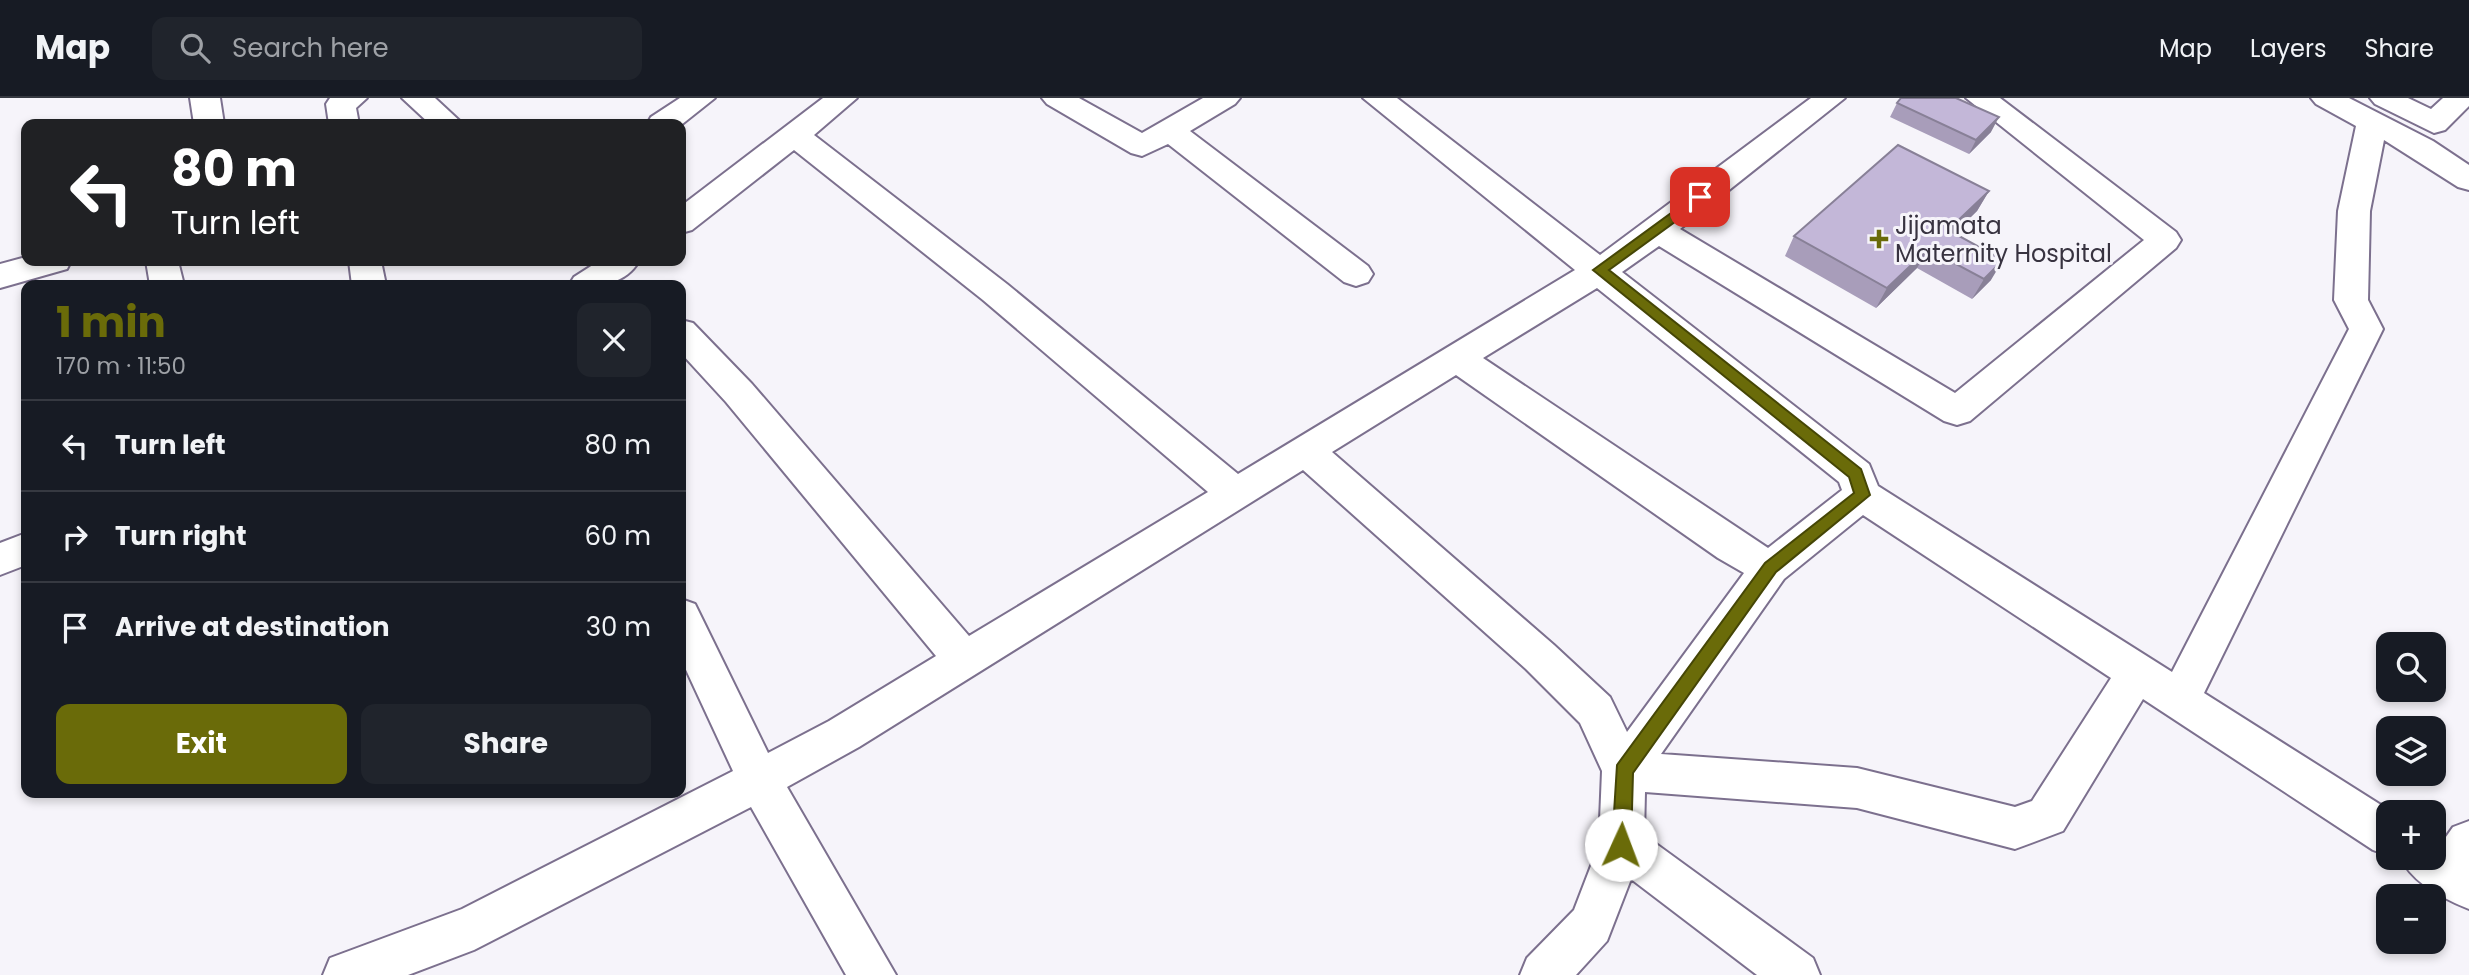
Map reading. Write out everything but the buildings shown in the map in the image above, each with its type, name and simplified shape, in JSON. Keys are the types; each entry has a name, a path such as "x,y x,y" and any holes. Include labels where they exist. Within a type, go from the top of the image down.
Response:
{"street":[{"path":"205,98 208,119"},
{"path":"417,98 442,119"},
{"path":"669,119 700,98"},
{"path":"686,218 842,98"},
{"path":"1058,98 1142,146 1225,98"},
{"path":"1378,98 1856,474 1863,495 2376,827"},
{"path":"347,975 474,927 844,734 1600,270 1657,230 1830,98"},
{"path":"1657,230 1957,411 2165,240 1981,98"},
{"path":"2326,98 2434,123 2460,98"},
{"path":"2379,110 2422,148 2469,180"},
{"path":"2179,700 2366,329 2351,300 2354,211 2379,110"},
{"path":"1169,130 1356,274"},
{"path":"794,135 995,292 1236,494"},
{"path":"0,276 37,266"},
{"path":"597,280 623,268"},
{"path":"686,336 739,393 964,660"},
{"path":"1457,358 1732,547 1770,568"},
{"path":"1306,451 1540,657 1595,710 1624,771 1621,845 1591,925 1544,975"},
{"path":"1624,771 1770,568 1863,495"},
{"path":"0,559 21,551"},
{"path":"686,627 759,780 872,975"},
{"path":"1624,771 1857,788 2015,828 2047,816 2137,673"},
{"path":"1621,845 1796,975"}],"place":[{"name":"Jijamata Maternity Hospital","path":"1879,239"}],"route":[{"path":"1621,845 1624,771 1770,568 1863,495 1856,474 1600,270 1626,254 1700,197"}]}
